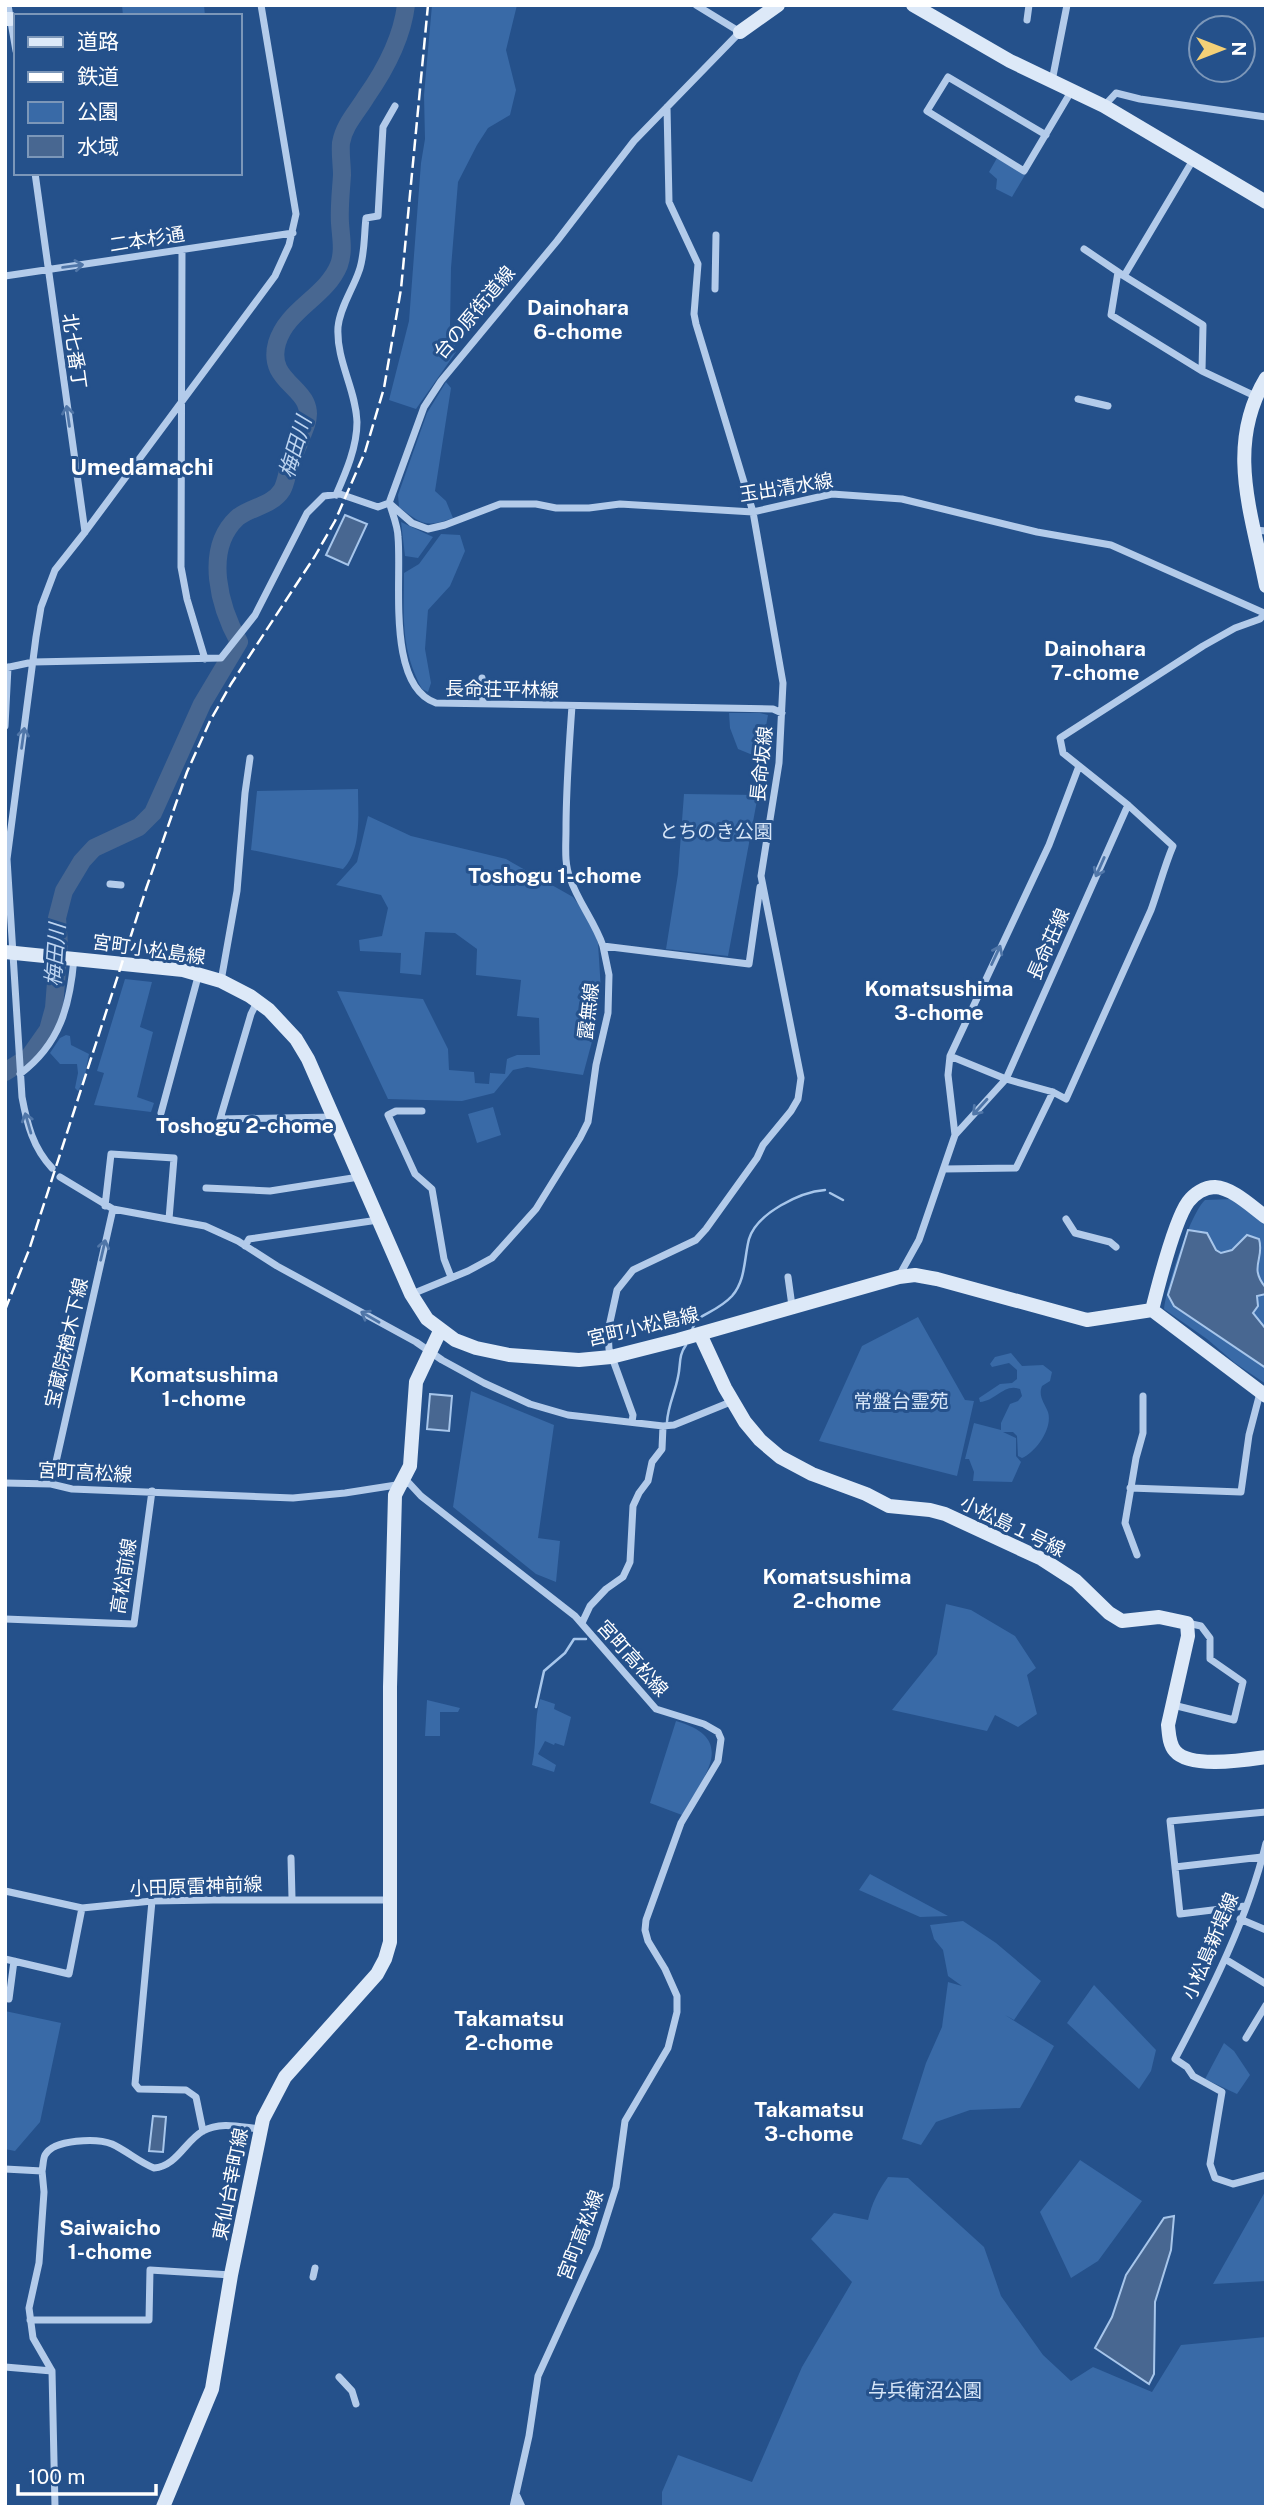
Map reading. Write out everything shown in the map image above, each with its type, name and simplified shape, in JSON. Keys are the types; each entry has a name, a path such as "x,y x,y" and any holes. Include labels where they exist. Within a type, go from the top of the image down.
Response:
{"street":[{"path":"52,1168 30,1133 22,1097 8,952 7,859 41,607 55,570 183,401 283,262 296,214 261,5"},
{"path":"696,5 740,32"},
{"name":"台の原街道線","path":"389,503 424,407 441,381 557,241 634,141 740,32 778,5"},
{"path":"913,5 1010,61 1104,106 1266,202"},
{"path":"1027,20 1029,5"},
{"path":"1052,81 1067,5"},
{"path":"8,14 14,42"},
{"path":"1046,135 948,77 927,111 1024,171 1046,135 1072,90"},
{"path":"1104,106 1116,93 1140,99 1266,117"},
{"path":"336,495 349,465 357,424 340,359 338,325 347,296 360,269 366,218 378,216 383,127 395,106"},
{"name":"長命坂線","path":"632,1422 633,1415 611,1357 608,1331 617,1290 633,1270 696,1240 798,1100 801,1078 761,876 779,764 783,683 753,512 696,324 694,314 698,264 669,202 667,107"},
{"path":"1194,159 1121,274 1111,315 1202,371 1255,396"},
{"name":"北七番丁","path":"35,175 85,532"},
{"name":"二本杉通","path":"5,276 293,233"},
{"path":"715,289 716,235"},
{"path":"1084,248 1203,325 1202,371"},
{"path":"182,250 181,567 187,599 205,659"},
{"path":"698,264 715,265"},
{"path":"1266,378 1255,396 1245,429 1242,451 1244,471 1260,531 1266,586"},
{"path":"1078,399 1108,406"},
{"name":"玉出清水線","path":"389,503 412,523 428,528 445,525 500,504 536,504 555,508 620,504 753,512 832,494 902,499 1037,532 1111,545 1265,612"},
{"path":"5,726 7,667 33,662 221,658 254,615 307,513 324,496 336,495 378,507 389,503"},
{"name":"長命荘平林線","path":"389,503 398,535 398,593 402,644 415,687 426,700 436,703 773,709 782,713"},
{"path":"950,1056 1006,1079 1053,1092 1066,1099 1162,882 1163,870 1173,846 1149,827 1128,805 1063,753 1060,738 1203,646 1260,618 1265,612"},
{"path":"482,678 482,704"},
{"name":"露無線","path":"411,1294 468,1271 492,1258 536,1209 588,1122 596,1065 608,1013 609,975 597,929 568,875 566,790 572,706"},
{"path":"221,981 237,891 250,758"},
{"path":"955,1135 948,1075 950,1056 1049,845 1079,766"},
{"name":"長命荘線","path":"899,1277 919,1240 955,1135 1006,1079 1128,805"},
{"path":"603,946 749,964 761,876"},
{"path":"110,884 121,885"},
{"name":"宮町小松島線","path":"8,952 199,973 221,981 257,1001 281,1021 302,1049 411,1294 427,1319 440,1331 476,1348 509,1355 579,1360 611,1357 899,1277 915,1275 1087,1320 1152,1310"},
{"path":"20,1073 42,1054 59,1030 69,992 73,958"},
{"path":"161,1113 199,973"},
{"path":"257,1001 220,1119 334,1117"},
{"path":"944,1169 1016,1168 1053,1092"},
{"path":"422,1111 396,1111 388,1115 415,1174 432,1189 444,1259 451,1276"},
{"path":"105,1206 111,1153 174,1157 169,1219"},
{"path":"60,1177 113,1209 205,1226 245,1246 484,1383 530,1405 568,1415 663,1426 733,1401"},
{"path":"206,1188 270,1191 359,1177"},
{"path":"1130,1488 1241,1492 1249,1435 1263,1395 1152,1310 1178,1224 1186,1204 1193,1196 1209,1187 1222,1188 1266,1217"},
{"name":"宝蔵院楢木下線","path":"51,1484 113,1209"},
{"path":"1066,1219 1075,1233 1110,1242 1116,1247"},
{"path":"245,1246 249,1238 301,1233 378,1220"},
{"path":"788,1277 792,1306"},
{"name":"東仙台幸町線","path":"163,2507 212,2389 259,2129 272,2098 285,2077 377,1974 386,1959 390,1942 391,1630 395,1495 410,1466 416,1382 440,1331"},
{"name":"小松島１号線","path":"701,1334 733,1401 760,1440 780,1457 812,1474 866,1494 889,1506 945,1514 1015,1546 1042,1559 1076,1581 1109,1613 1122,1621 1159,1617 1187,1623"},
{"path":"1137,1555 1125,1523 1143,1433 1143,1396"},
{"path":"582,1623 590,1606 622,1577 630,1562 633,1506 648,1481 652,1462 662,1449 663,1426"},
{"name":"宮町高松線","path":"5,1483 51,1484 72,1489 293,1498 409,1483 421,1496 582,1623 656,1709 717,1730 721,1739 718,1761 681,1823 646,1920 648,1941 677,1996 672,2034 663,2058 625,2121 616,2187 597,2247 538,2376 517,2496"},
{"name":"高松前線","path":"5,1619 134,1624 152,1491"},
{"path":"1173,1705 1234,1720 1243,1682 1210,1659 1210,1638 1201,1626 1187,1623 1188,1636 1168,1725 1175,1751 1184,1758 1223,1761 1266,1757"},
{"path":"1245,1906 1180,1914 1170,1821 1266,1812"},
{"name":"小松島新堤線","path":"1266,1843 1212,1990 1175,2059 1187,2067 1193,2076 1222,2092 1210,2164 1215,2178 1233,2184 1266,2175"},
{"path":"291,1857 292,1898"},
{"path":"1175,1867 1262,1857"},
{"name":"小田原雷神前線","path":"5,1891 82,1908 152,1901 292,1898 390,1900"},
{"path":"152,1901 135,2084 139,2089 186,2090 196,2097 203,2131"},
{"path":"5,1998 9,1999 9,1960 69,1974 82,1908"},
{"path":"1240,1919 1266,1930"},
{"path":"1225,1959 1266,1984"},
{"path":"1246,2038 1266,2005"},
{"path":"55,2507 52,2371 33,2338 30,2320 30,2295 39,2263 44,2192 42,2171 45,2155 54,2147 67,2143 97,2140 111,2144 143,2164 160,2168 167,2165 203,2131 224,2125 259,2129"},
{"path":"5,2169 42,2171"},
{"path":"30,2320 149,2320 150,2270 202,2271 231,2275"},
{"path":"5,2367 52,2371"},
{"path":"339,2377 352,2391 356,2404"},
{"path":"513,2507 517,2496"},
{"path":"517,2496 522,2507"}],"green space":[{"path":"122,5 204,5 205,14 123,14"},
{"path":"432,5 517,5 506,50 516,90 510,115 488,128 458,182 451,268 450,325 456,352 416,409 389,400 409,321 425,139 424,95"},
{"path":"997,158 1025,175 1012,197 996,189 997,179 989,172"},
{"path":"446,382 451,388 435,491 446,501 453,518 424,523 399,507 398,495 427,413"},
{"path":"401,522 433,537 418,558 405,556"},
{"path":"441,534 460,535 465,551 450,586 428,610 425,649 431,683 428,692 422,689 415,674 407,646 404,573 419,564"},
{"path":"729,713 768,715 760,758 738,749 730,728"},
{"path":"358,789 356,842 343,869 251,850 257,791"},
{"name":"とちのき公園","path":"684,794 758,795 728,956 666,949 678,874"},
{"path":"368,816 411,836 506,859 573,897 591,922 598,943 601,991 594,1034 583,1075 527,1067 513,1070 494,1093 462,1101 388,1099 337,991 423,999 448,1049 449,1070 474,1072 475,1083 489,1084 490,1073 505,1074 507,1059 517,1055 540,1055 539,1018 517,1016 521,980 476,975 477,949 455,933 425,932 421,975 400,973 401,953 360,951 359,940 382,936 388,908 381,895 336,885 357,862"},
{"path":"125,979 152,982 140,1027 153,1032 137,1097 154,1103 151,1112 94,1105 104,1073 97,1071"},
{"path":"70,1036 71,1045 89,1054 84,1080 78,1091 75,1088 77,1064 60,1064 50,1053 60,1038"},
{"path":"493,1107 501,1135 477,1143 468,1114"},
{"path":"1233,1199 1266,1222 1266,1384 1164,1309 1180,1252 1199,1208 1205,1200"},
{"name":"常盤台霊苑","path":"918,1317 965,1400 974,1401 957,1476 819,1441 862,1346"},
{"path":"1011,1353 1022,1366 1043,1365 1052,1372 1050,1381 1042,1386 1041,1393 1049,1418 1046,1432 1038,1445 1022,1458 1018,1456 1017,1436 1013,1432 1003,1432 1016,1438 1016,1456 1021,1462 1012,1482 973,1481 974,1472 969,1459 965,1459 974,1423 1001,1430 1001,1423 1010,1404 1022,1396 1020,1389 1009,1388 980,1402 979,1398 1000,1384 1012,1383 1017,1379 1017,1370 1009,1363 992,1367 990,1364 995,1357"},
{"path":"471,1391 554,1425 538,1538 560,1541 556,1582 536,1574 453,1507"},
{"path":"946,1604 971,1610 1015,1636 1036,1668 1027,1675 1037,1714 1018,1727 995,1715 987,1731 892,1710 937,1654"},
{"path":"540,1699 555,1704 554,1709 571,1717 564,1746 545,1741 538,1754 556,1765 554,1772 532,1765"},
{"path":"427,1700 460,1708 458,1712 440,1712 440,1736 425,1736"},
{"path":"676,1721 695,1729 707,1738 711,1748 711,1760 706,1773 682,1815 650,1803"},
{"path":"870,1874 948,1916 920,1917 859,1890"},
{"path":"963,1921 996,1943 1041,1981 1014,2020 1005,2015 1054,2046 1020,2108 970,2110 936,2122 921,2145 902,2139 926,2063 942,2027 948,1982 962,1986 948,1976 943,1950 934,1939 930,1925"},
{"path":"1094,1985 1156,2050 1151,2071 1139,2089 1067,2023"},
{"path":"5,2011 61,2023 40,2122 15,2151 5,2149"},
{"path":"1224,2043 1234,2051 1250,2075 1237,2094 1205,2079"},
{"path":"1080,2160 1142,2201 1098,2261 1071,2278 1040,2212"},
{"name":"与兵衛沼公園","path":"888,2177 908,2178 984,2247 1001,2296 1043,2355 1071,2381 1093,2367 1152,2392 1181,2345 1266,2337 1266,2507 662,2507 662,2492 678,2455 752,2482 802,2367 852,2282 811,2239 834,2213 868,2220 876,2197"},
{"path":"1266,2190 1266,2281 1213,2284"}],"water":[{"path":"345,515 367,524 348,565 326,555"},
{"path":"1188,1230 1207,1233 1216,1250 1221,1253 1232,1250 1247,1235 1259,1239 1257,1269 1266,1294 1257,1296 1258,1306 1253,1313 1266,1329 1266,1368 1174,1306 1168,1295"},
{"path":"430,1394 452,1396 449,1431 427,1429"},
{"path":"153,2116 166,2117 163,2152 149,2151"},
{"path":"1174,2216 1171,2250 1155,2302 1154,2374 1149,2384 1095,2348 1112,2317 1126,2275 1164,2218"}],"waterway":[{"name":"梅田川","path":"5,1072 29,1057 48,1030 54,1008 59,944 57,918 64,891 82,861 94,848 139,827 153,813 202,704 239,642 221,596 218,579 220,546 237,518 273,500 282,490 306,425 308,412 305,402 278,369 275,357 277,343 289,321 325,286 341,260 343,136 392,53 401,30 406,5"},
{"path":"692,1330 696,1320 723,1304 737,1290 749,1239 761,1221 792,1200 825,1190"},
{"path":"830,1193 843,1200"},
{"path":"667,1422 686,1345"},
{"path":"536,1707 544,1671 565,1653 574,1639 586,1639"}],"railway":[{"path":"5,1310 29,1250 146,889 187,772 210,721 231,684 335,521 365,452 384,388 401,289 428,5"}],"district":[{"name":"Dainohara 6-chome","path":"578,319"},
{"name":"Umedamachi","path":"142,466"},
{"name":"Dainohara 7-chome","path":"1095,660"},
{"name":"Toshogu 1-chome","path":"555,875"},
{"name":"Komatsushima 3-chome","path":"939,1000"},
{"name":"Toshogu 2-chome","path":"245,1125"},
{"name":"Komatsushima 1-chome","path":"204,1386"},
{"name":"Komatsushima 2-chome","path":"837,1588"},
{"name":"Takamatsu 2-chome","path":"509,2030"},
{"name":"Takamatsu 3-chome","path":"809,2121"},
{"name":"Saiwaicho 1-chome","path":"110,2239"}]}
